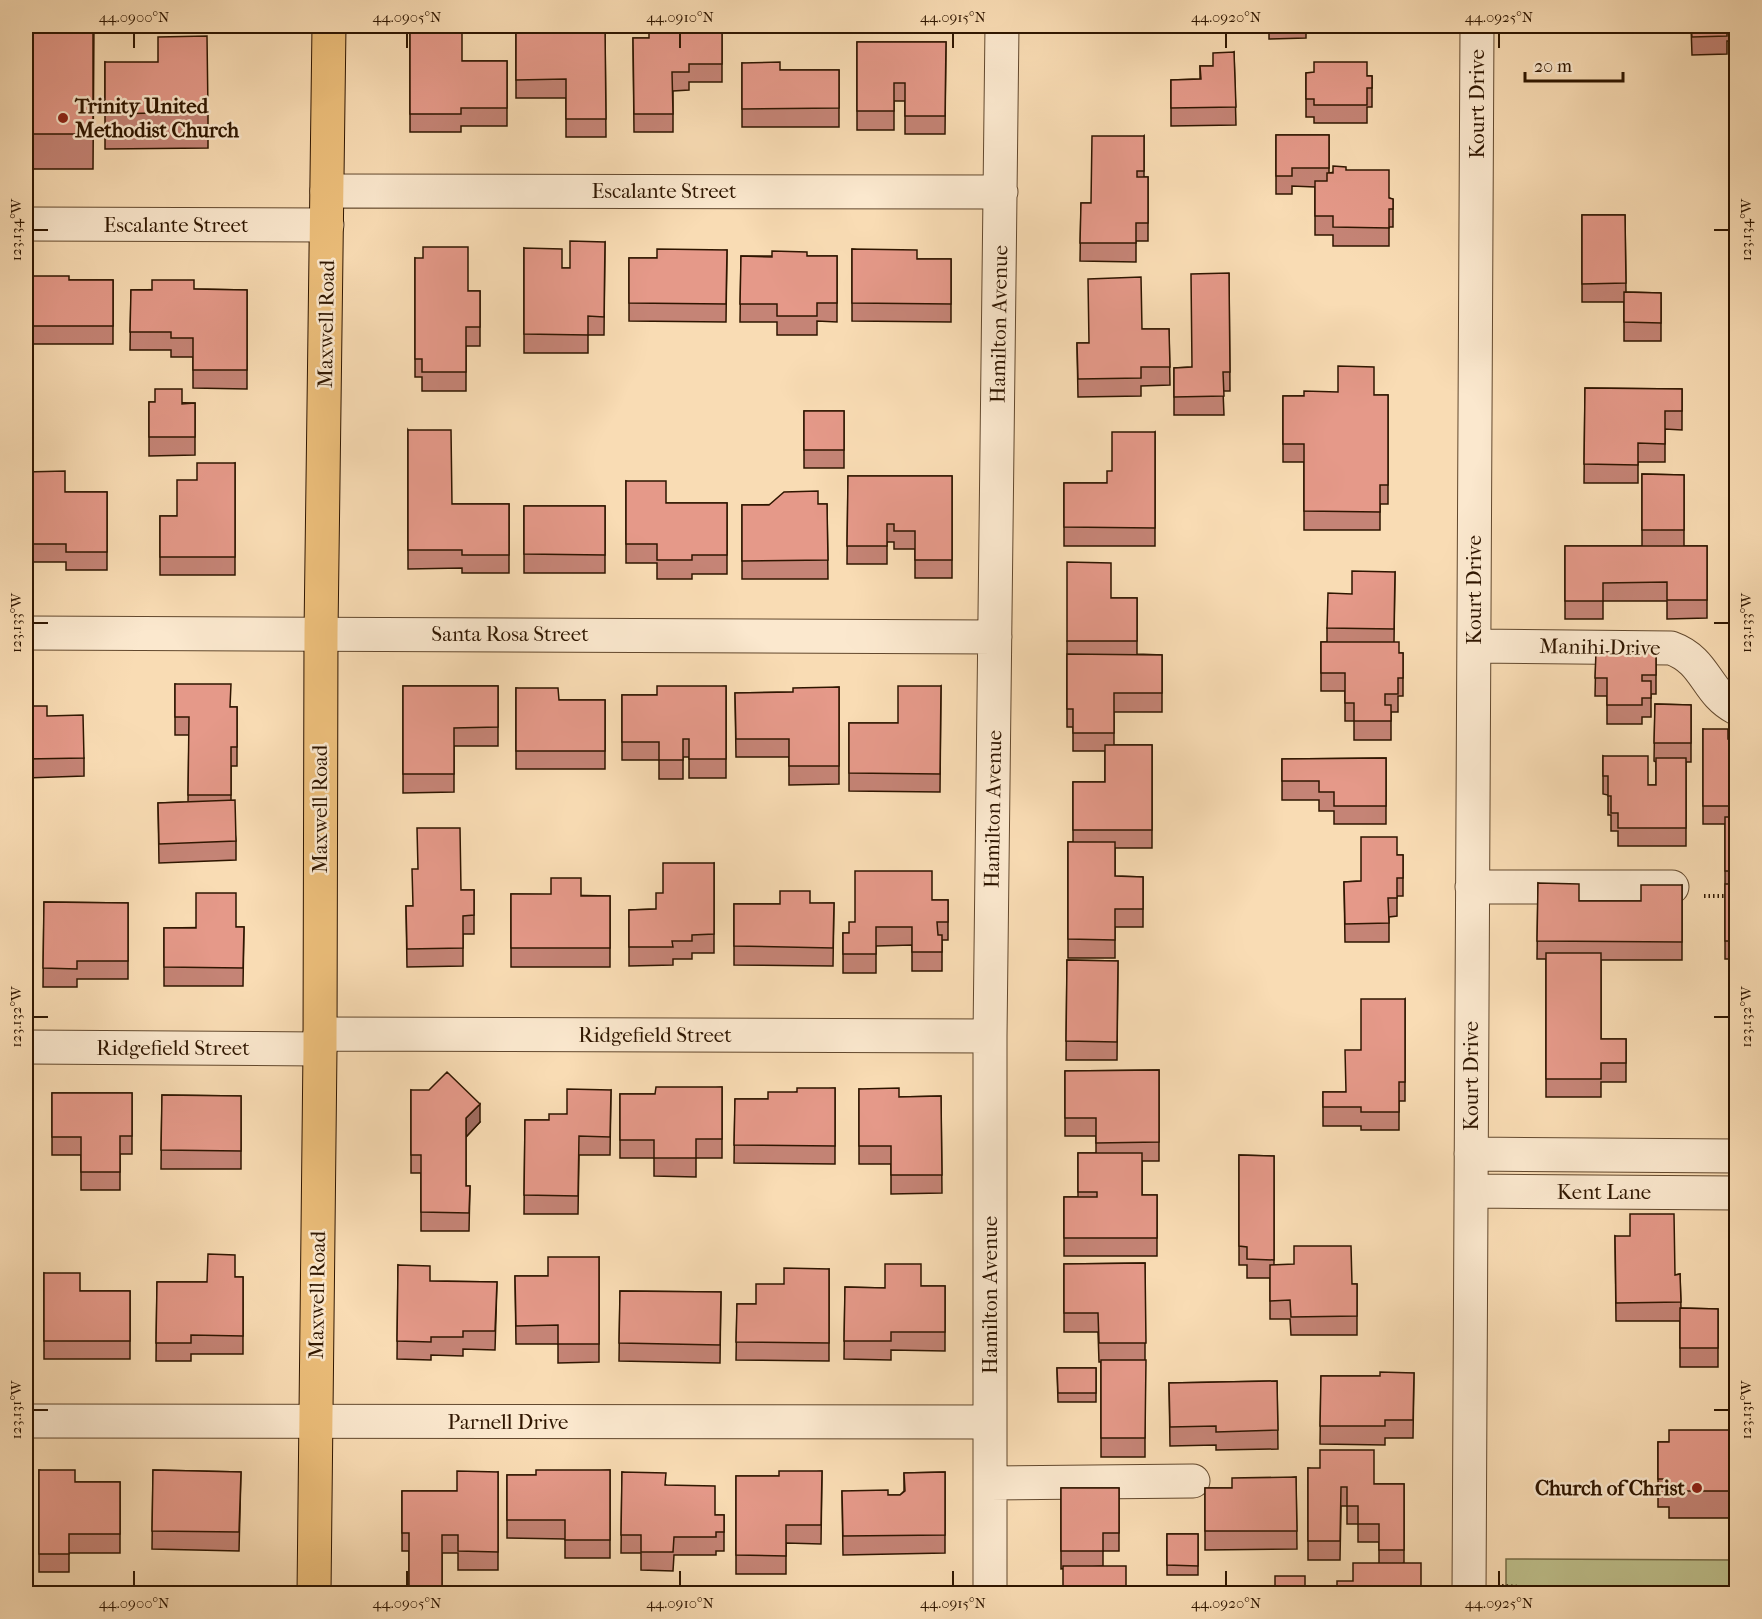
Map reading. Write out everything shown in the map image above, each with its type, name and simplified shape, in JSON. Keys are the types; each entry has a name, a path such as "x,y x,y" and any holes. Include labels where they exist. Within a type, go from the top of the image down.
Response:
{"main road":[{"name":"Maxwell Road","path":"314,1593 320,1042 321,633 329,26"}],"street":[{"name":"Hamilton Avenue","path":"990,1593 990,1036 1002,26"},
{"name":"Kourt Drive","path":"1469,1589 1477,26"},
{"name":"Escalante Street","path":"327,191 1001,192"},
{"name":"Escalante Street","path":"26,224 327,225"},
{"name":"Santa Rosa Street","path":"26,633 995,637"},
{"name":"Manihi Drive","path":"1474,646 1671,648 1690,656 1719,695 1727,703 1737,708"},
{"path":"1472,887 1672,887"},
{"name":"Ridgefield Street","path":"26,1047 990,1036"},
{"name":"Kourt Drive","path":"1471,1154 1737,1156"},
{"name":"Kent Lane","path":"1471,1191 1737,1193"},
{"name":"Parnell Drive","path":"26,1421 990,1422"},
{"path":"990,1483 1193,1481"}],"path":[{"path":"1469,1589 1666,1593"}],"green space":[{"path":"1506,1559 1736,1560 1736,1593 1506,1593"}],"building":[{"name":"Trinity United Methodist Church","path":"26,26 93,26 93,134 32,134 33,30 26,30"},
{"path":"416,26 462,26 462,61 507,61 507,108 461,108 461,114 410,114 410,31 416,31"},
{"path":"564,26 605,26 606,119 566,119 566,79 516,80 516,33 564,33"},
{"path":"649,26 722,26 722,64 689,64 689,72 672,72 673,114 634,114 633,38 649,38"},
{"path":"1691,26 1727,26 1727,36 1692,37"},
{"path":"207,36 208,112 105,114 105,62 158,62 158,37"},
{"path":"857,42 946,42 945,116 905,116 905,83 894,83 894,111 857,111"},
{"path":"1234,52 1236,107 1171,108 1171,80 1201,79 1200,66 1213,66 1213,53"},
{"path":"780,62 780,70 839,70 839,108 742,109 742,63"},
{"path":"1314,62 1367,62 1367,76 1372,76 1372,88 1367,88 1367,105 1314,105 1314,99 1306,99 1306,73 1314,72"},
{"path":"1276,135 1329,135 1329,168 1292,168 1292,176 1276,176"},
{"path":"1092,136 1144,136 1144,171 1137,171 1137,177 1148,177 1148,223 1136,223 1136,243 1080,243 1081,203 1091,203"},
{"path":"1333,166 1346,167 1346,170 1389,170 1389,198 1393,199 1393,209 1389,209 1389,228 1333,227 1333,216 1315,216 1315,181 1327,181 1327,173 1333,173"},
{"path":"1582,215 1625,215 1626,283 1582,284"},
{"path":"570,241 605,242 604,317 588,316 588,335 524,334 524,248 562,249 562,268 570,268"},
{"path":"423,247 468,247 468,291 480,291 480,327 466,327 466,372 422,372 422,359 415,359 415,258 423,258"},
{"path":"657,249 727,250 726,304 629,303 629,258 657,258"},
{"path":"852,249 917,250 917,259 951,259 951,304 852,303"},
{"path":"772,251 807,252 807,256 837,256 837,303 817,303 817,316 777,316 777,304 740,304 741,256 772,257"},
{"path":"1229,273 1230,372 1223,372 1224,396 1174,397 1174,368 1192,367 1191,274"},
{"path":"26,276 69,276 69,280 113,280 113,326 26,326"},
{"path":"1141,277 1142,329 1169,329 1170,367 1141,367 1141,378 1078,379 1077,343 1089,343 1088,279"},
{"path":"152,280 194,280 194,289 247,290 247,370 193,370 193,338 171,338 171,332 130,332 131,290 152,290"},
{"path":"1624,292 1661,293 1661,323 1624,322"},
{"path":"1338,366 1374,367 1374,395 1388,395 1388,485 1380,485 1380,512 1304,511 1304,444 1283,444 1283,396 1304,396 1304,391 1338,392"},
{"path":"1585,388 1682,389 1682,411 1665,411 1665,444 1638,443 1638,465 1584,464"},
{"path":"155,389 182,389 182,404 195,403 195,437 149,437 149,402 155,402"},
{"path":"804,411 844,411 844,450 804,450"},
{"path":"408,430 451,430 452,504 509,504 509,555 462,555 462,550 408,550"},
{"path":"1112,432 1155,432 1155,528 1064,527 1064,483 1107,483 1107,471 1112,471"},
{"path":"197,463 235,463 235,557 160,557 160,516 177,516 177,480 197,480"},
{"path":"65,471 65,492 107,492 107,552 66,552 66,544 26,544 26,472"},
{"path":"1642,474 1684,475 1684,530 1642,530"},
{"path":"848,476 952,476 952,560 915,560 915,531 894,531 894,524 887,524 887,546 847,546"},
{"path":"626,481 666,481 666,503 727,503 727,555 692,555 692,560 657,560 657,544 626,544"},
{"path":"818,491 818,504 827,504 828,560 742,561 742,505 769,505 784,492"},
{"path":"524,506 605,506 605,555 524,554"},
{"path":"1565,546 1707,546 1707,600 1667,600 1667,582 1603,583 1603,601 1565,601"},
{"path":"1067,562 1111,563 1111,598 1137,598 1137,641 1067,641"},
{"path":"1352,571 1395,572 1394,629 1327,628 1328,593 1352,594"},
{"path":"1321,642 1399,642 1399,653 1403,653 1403,678 1398,678 1398,694 1385,694 1385,705 1391,705 1391,721 1354,721 1354,703 1345,703 1345,673 1321,673"},
{"path":"1596,652 1656,652 1656,675 1642,675 1642,681 1651,681 1651,698 1642,698 1642,705 1607,705 1607,678 1595,678"},
{"path":"1067,654 1162,655 1162,693 1114,693 1114,733 1073,733 1073,709 1067,709"},
{"path":"175,684 231,684 230,707 237,707 237,747 231,747 231,795 188,795 189,717 175,717"},
{"path":"403,686 498,686 498,727 454,728 454,774 403,774"},
{"path":"657,686 726,686 726,759 689,759 689,739 683,739 683,760 659,760 659,742 622,742 622,695 657,695"},
{"path":"898,686 941,686 940,774 849,773 849,723 898,723"},
{"path":"839,687 839,766 789,766 789,739 736,739 735,693 793,692 793,688"},
{"path":"516,688 558,688 559,700 605,700 605,751 516,751"},
{"path":"1655,704 1691,705 1691,743 1654,743"},
{"path":"26,706 47,706 47,716 83,715 84,758 26,759"},
{"path":"1703,729 1728,729 1728,739 1737,739 1737,806 1703,806"},
{"path":"1105,745 1152,745 1152,830 1073,830 1073,782 1105,782"},
{"path":"1603,756 1648,756 1648,785 1656,785 1656,758 1686,758 1686,828 1618,828 1618,813 1611,813 1608,776 1603,776"},
{"path":"1386,758 1386,806 1334,806 1334,792 1319,792 1319,781 1282,781 1282,759"},
{"path":"235,800 236,841 159,844 158,803"},
{"path":"1725,817 1737,817 1737,871 1725,871"},
{"path":"417,828 460,828 461,890 474,890 474,915 463,916 463,948 407,949 406,906 413,906 412,869 418,869"},
{"path":"1361,837 1397,837 1397,855 1403,855 1403,878 1397,878 1397,898 1388,898 1389,923 1345,924 1344,882 1361,881"},
{"path":"1068,842 1115,842 1115,876 1143,877 1143,909 1115,909 1115,940 1068,939"},
{"path":"663,863 714,863 714,934 692,935 692,941 672,941 673,947 629,947 629,910 656,909 656,893 663,893"},
{"path":"855,871 932,871 932,900 948,900 948,922 937,922 938,935 942,935 942,952 912,952 912,927 876,927 876,954 843,954 843,933 849,933 849,922 855,922"},
{"path":"551,878 581,878 581,896 610,896 610,948 511,948 511,894 551,894"},
{"path":"1538,883 1579,884 1579,901 1641,901 1641,885 1682,885 1682,942 1537,941"},
{"path":"1725,884 1737,884 1737,941 1725,941"},
{"path":"780,891 810,891 810,903 834,903 833,948 734,946 734,904 780,904"},
{"path":"196,893 236,893 236,927 244,927 243,968 164,967 164,928 196,928"},
{"path":"44,902 128,903 128,961 77,961 77,969 43,968"},
{"path":"1546,953 1601,953 1601,1039 1626,1039 1626,1063 1601,1063 1601,1079 1546,1079"},
{"path":"1067,960 1118,961 1117,1042 1066,1041"},
{"path":"1361,999 1405,999 1405,1082 1399,1082 1399,1112 1361,1112 1361,1107 1323,1107 1323,1092 1346,1092 1345,1050 1361,1050"},
{"path":"1732,1037 1737,1037 1737,1092 1731,1092"},
{"path":"1159,1070 1159,1142 1096,1143 1096,1118 1065,1118 1065,1071"},
{"path":"447,1072 480,1104 466,1118 466,1186 470,1186 469,1213 421,1212 421,1155 411,1155 411,1090 429,1090"},
{"path":"656,1087 722,1087 722,1139 696,1139 696,1158 654,1158 654,1140 620,1140 620,1094 655,1094"},
{"path":"797,1088 835,1088 835,1146 734,1145 735,1099 768,1099 768,1092 797,1092"},
{"path":"899,1088 899,1097 941,1096 942,1175 891,1175 891,1146 859,1146 859,1089"},
{"path":"567,1089 611,1090 610,1137 579,1136 578,1196 524,1195 525,1120 549,1120 549,1114 567,1114"},
{"path":"52,1093 132,1093 132,1136 120,1136 120,1172 81,1172 81,1137 52,1137"},
{"path":"162,1095 241,1096 241,1151 161,1150"},
{"path":"1078,1153 1142,1153 1142,1195 1157,1195 1157,1238 1064,1238 1064,1197 1097,1197 1097,1192 1078,1192"},
{"path":"1239,1155 1274,1156 1274,1260 1247,1259 1247,1247 1239,1246"},
{"path":"1630,1214 1674,1214 1675,1275 1680,1274 1681,1302 1616,1303 1615,1236 1630,1236"},
{"path":"1294,1246 1351,1246 1352,1284 1357,1284 1357,1316 1291,1317 1290,1300 1270,1301 1270,1265 1294,1264"},
{"path":"208,1254 235,1255 235,1277 243,1277 243,1336 191,1335 191,1343 156,1343 157,1282 207,1282"},
{"path":"548,1257 599,1257 599,1344 558,1344 558,1325 516,1326 515,1276 548,1276"},
{"path":"1145,1263 1146,1343 1099,1343 1098,1313 1064,1313 1064,1264"},
{"path":"885,1264 921,1264 921,1286 945,1286 945,1332 891,1332 891,1341 844,1341 845,1287 885,1288"},
{"path":"398,1265 430,1266 430,1281 497,1282 495,1331 463,1331 463,1337 431,1337 431,1342 397,1341"},
{"path":"784,1268 829,1269 829,1343 736,1342 737,1304 756,1304 756,1284 784,1284"},
{"path":"44,1273 80,1273 80,1291 130,1291 130,1341 44,1341"},
{"path":"1732,1285 1737,1285 1737,1323 1732,1323"},
{"path":"620,1291 721,1292 720,1345 619,1343"},
{"path":"1680,1308 1718,1309 1718,1348 1680,1348"},
{"path":"1101,1360 1146,1360 1145,1438 1101,1438"},
{"path":"1057,1368 1096,1368 1096,1393 1058,1393"},
{"path":"1380,1372 1414,1373 1413,1420 1385,1420 1385,1426 1320,1426 1321,1376 1380,1376"},
{"path":"1277,1381 1278,1430 1216,1432 1216,1426 1170,1427 1169,1383"},
{"path":"1669,1430 1737,1430 1737,1491 1669,1491 1669,1479 1658,1479 1658,1442 1669,1442"},
{"path":"1320,1450 1374,1450 1374,1484 1404,1484 1404,1550 1379,1550 1379,1524 1358,1524 1358,1506 1347,1506 1347,1487 1341,1487 1340,1541 1308,1541 1308,1468 1320,1468"},
{"path":"39,1470 75,1470 75,1482 120,1482 120,1534 69,1534 69,1554 39,1554"},
{"path":"153,1470 241,1472 239,1532 152,1531"},
{"path":"536,1470 610,1470 610,1540 565,1540 565,1520 507,1520 507,1475 536,1475"},
{"path":"457,1471 498,1472 498,1552 458,1551 458,1535 442,1535 442,1590 409,1590 409,1533 402,1533 402,1491 457,1491"},
{"path":"779,1471 822,1471 821,1525 786,1525 786,1556 736,1555 736,1476 779,1476"},
{"path":"622,1472 666,1473 665,1485 715,1486 715,1515 724,1515 724,1532 716,1532 716,1537 674,1537 673,1552 641,1552 641,1535 621,1535"},
{"path":"945,1472 945,1535 843,1536 842,1491 888,1490 888,1495 900,1495 905,1491 904,1473"},
{"path":"1296,1477 1297,1531 1205,1531 1205,1488 1232,1488 1232,1478"},
{"path":"1061,1488 1119,1488 1119,1533 1103,1533 1103,1551 1061,1551"},
{"path":"1167,1534 1198,1534 1198,1566 1167,1565"},
{"path":"1353,1563 1421,1563 1421,1593 1337,1593 1337,1581 1353,1581"},
{"path":"1063,1566 1126,1566 1126,1593 1063,1593"},
{"path":"1275,1576 1305,1576 1305,1593 1275,1593"}],"place":[{"name":"Trinity United Methodist Church","path":"63,118"},
{"name":"Church of Christ","path":"1697,1488"}]}
